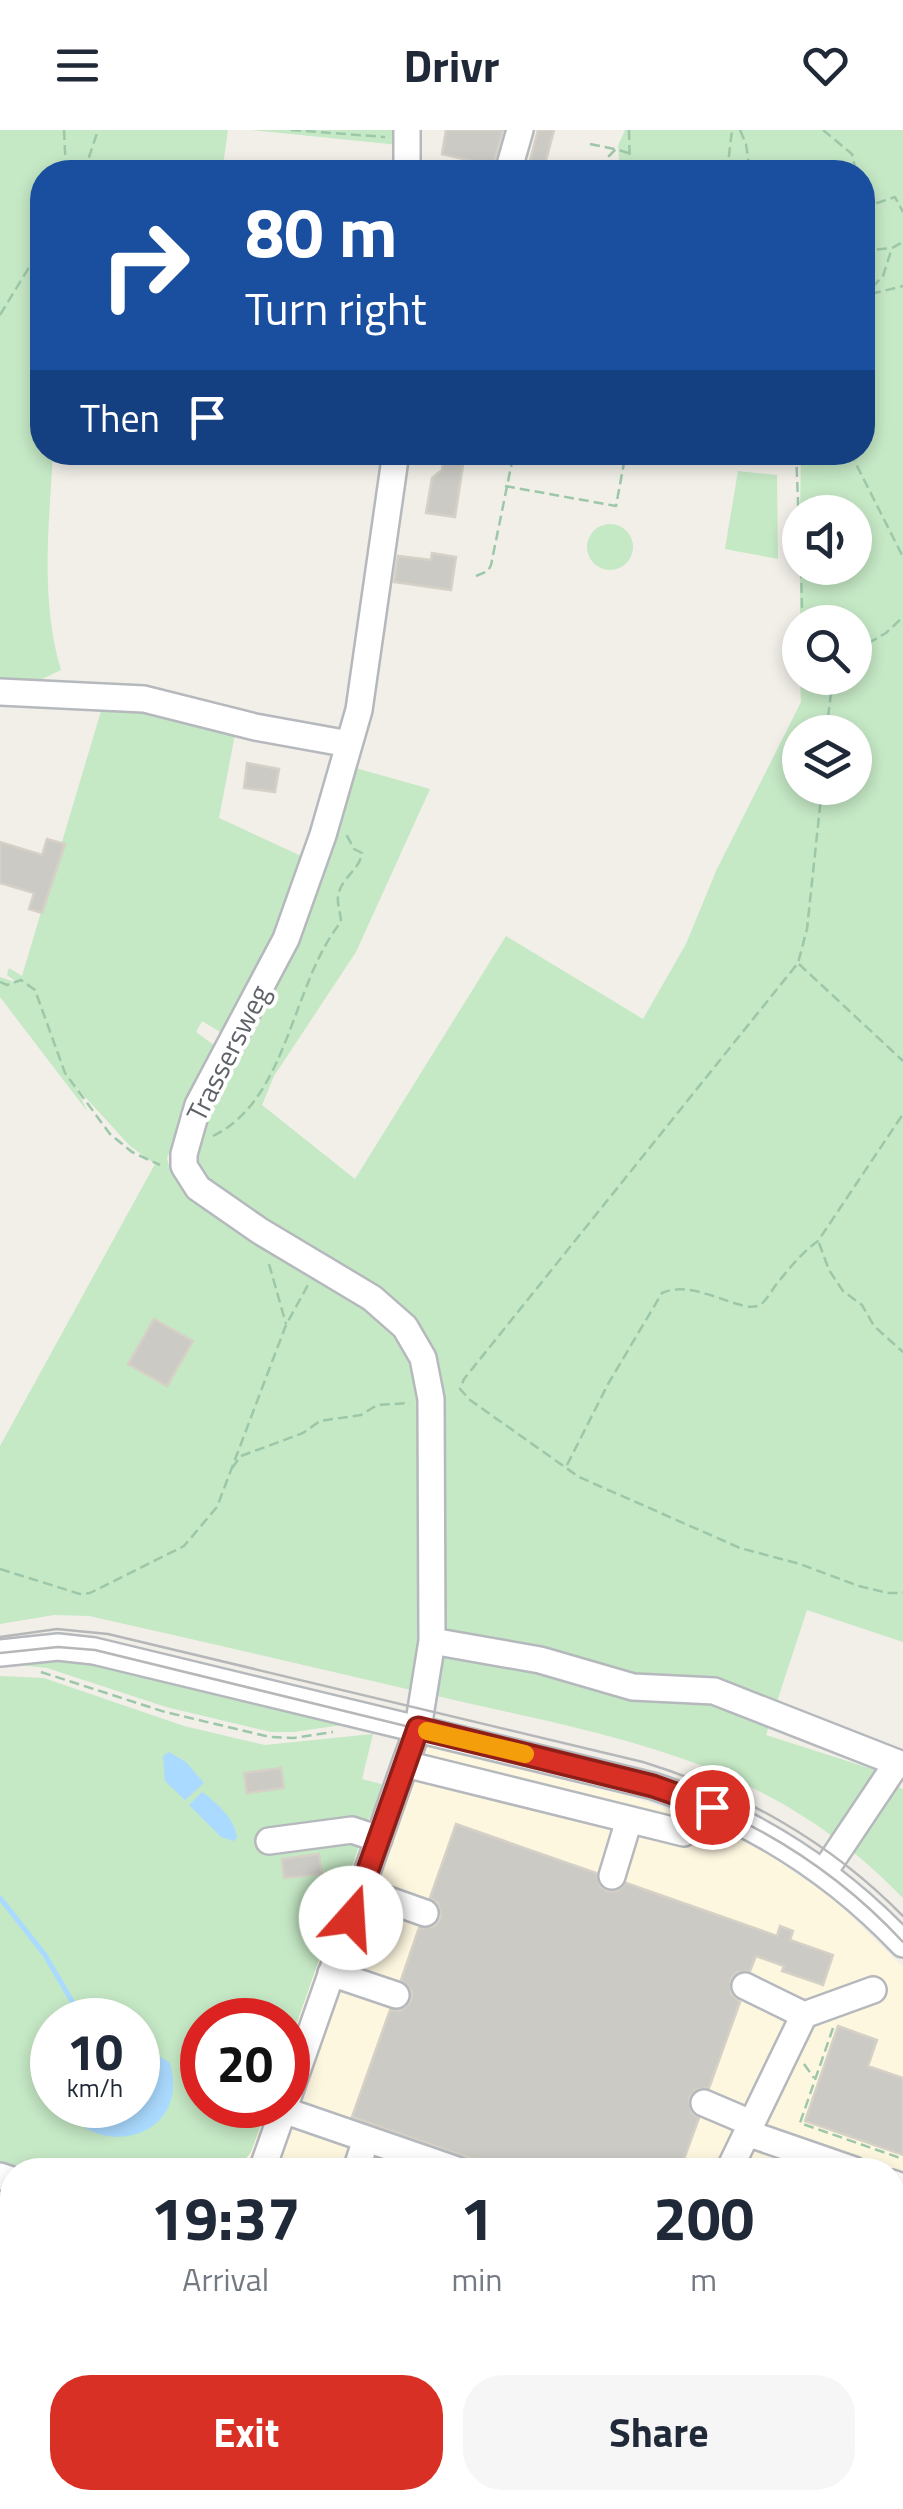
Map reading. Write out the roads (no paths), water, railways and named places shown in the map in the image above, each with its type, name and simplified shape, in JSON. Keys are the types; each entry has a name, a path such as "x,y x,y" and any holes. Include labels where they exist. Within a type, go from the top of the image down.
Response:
{"street":[{"path":"511,160 520,130"},
{"path":"407,133 407,160"},
{"name":"Trassersweg","path":"310,2033 418,1728 432,1642 431,1399 422,1358 405,1327 372,1298 260,1231 198,1188 184,1166 184,1154 198,1105 286,939 323,836 359,710 394,465"},
{"path":"0,692 144,700 348,744"},
{"path":"432,1642 540,1660 633,1687 714,1691 900,1764 824,1872"},
{"path":"0,1654 58,1647 94,1651 618,1776 690,1798 763,1832 824,1872 903,1944"},
{"path":"405,1764 684,1833"},
{"path":"612,1876 629,1820"},
{"path":"269,1841 352,1830 378,1839"},
{"path":"360,1890 424,1913"},
{"path":"331,1973 396,1995"},
{"path":"745,1986 804,2016"},
{"path":"735,2158 804,2016 873,1990"},
{"path":"704,2103 749,2128 824,2158"},
{"path":"310,2115 421,2158"},
{"name":"Trassersweg","path":"266,2158 277,2128"},
{"path":"360,2158 366,2139"}],"water":[{"path":"169,1752 186,1762 204,1783 185,1800 165,1781 163,1756"},
{"path":"202,1792 229,1817 237,1837 234,1841 221,1837 189,1805"},
{"path":"160,2057 170,2063 173,2090 167,2111 160,2118"},
{"path":"87,2128 149,2128 115,2137"}],"waterway":[{"path":"0,1898 45,1955 70,1998"}],"tram line":[{"path":"0,1637 57,1629 108,1634 643,1762 680,1774 783,1822 845,1865 903,1916"},
{"path":"0,1653 58,1647 95,1650 672,1791 736,1818 796,1853 852,1894 903,1942"}]}
